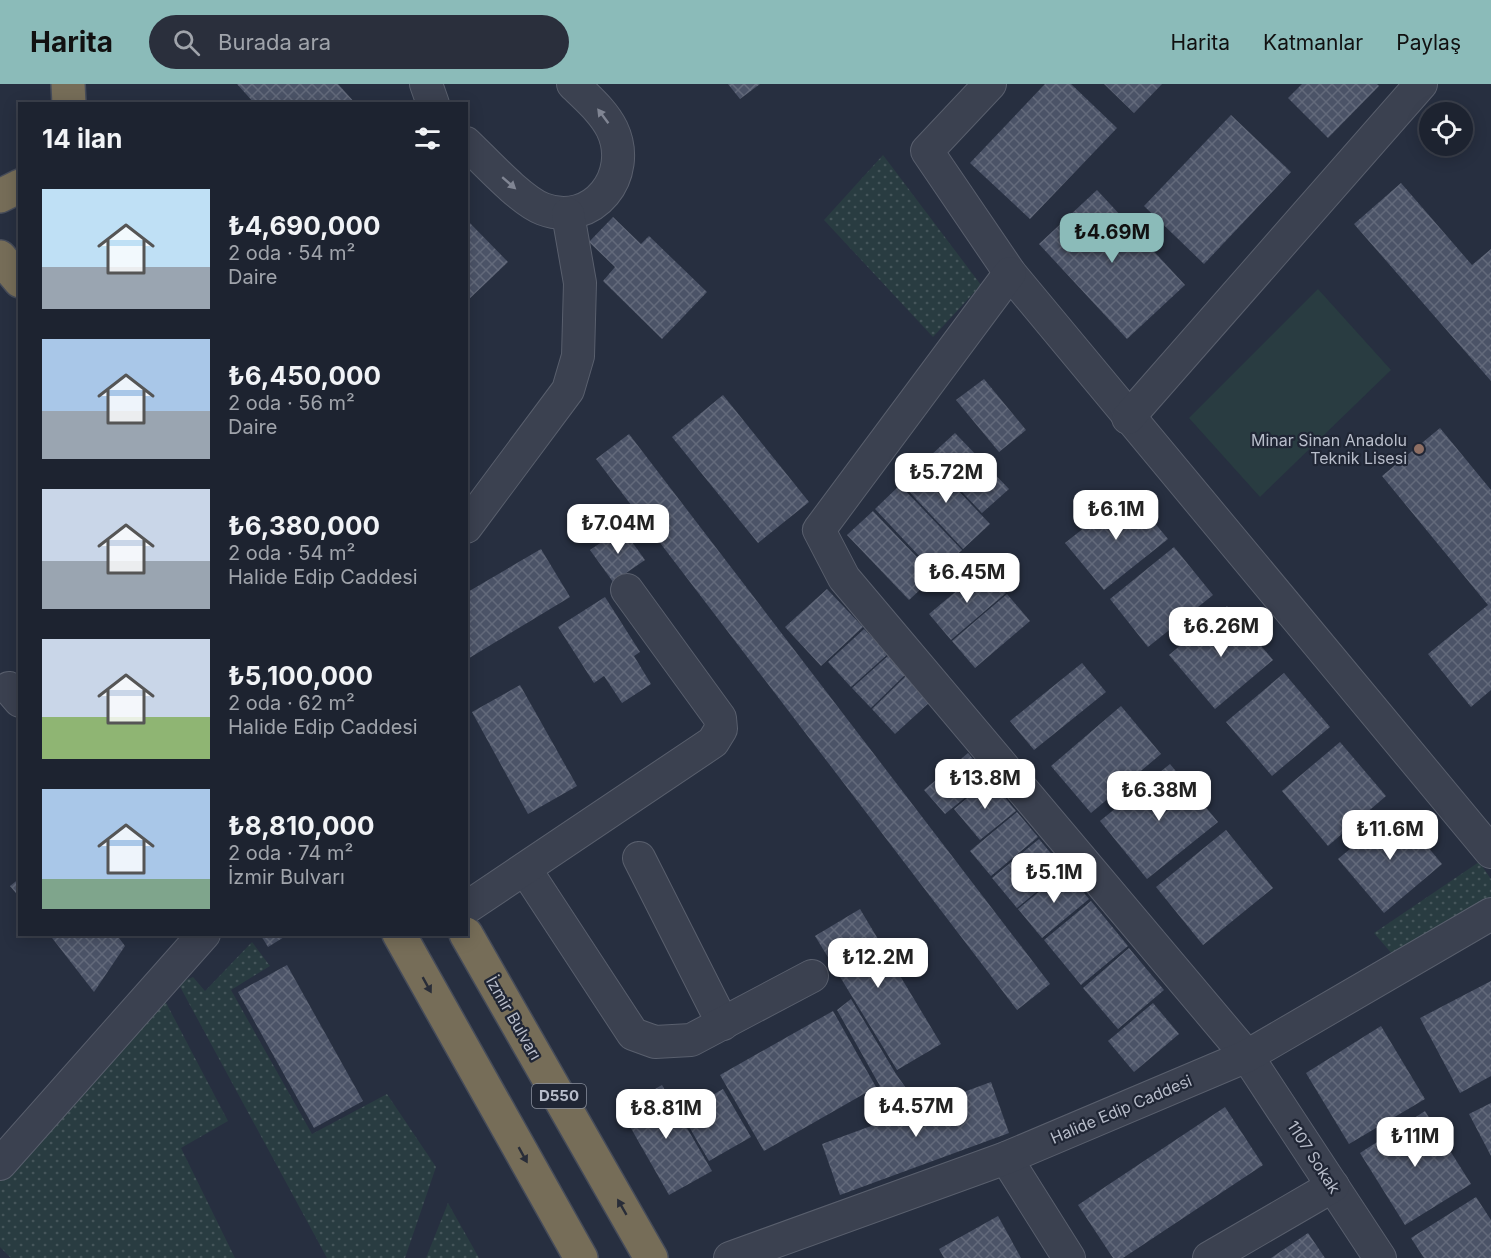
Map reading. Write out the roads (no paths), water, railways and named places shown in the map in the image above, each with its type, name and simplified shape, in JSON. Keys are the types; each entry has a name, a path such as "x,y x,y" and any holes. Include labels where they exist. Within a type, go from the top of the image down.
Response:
{"highway":[{"path":"0,196 18,187"},
{"path":"0,257 18,279"},
{"path":"400,936 581,1258"},
{"name":"İzmir Bulvarı","path":"467,936 651,1258"}],"street":[{"path":"468,146 513,187 542,208 568,214 589,208 603,195 613,180 618,158 613,130 602,114 573,84"},
{"path":"990,84 927,151 1010,273 1128,418 1491,852"},
{"path":"1128,418 1420,84"},
{"path":"468,524 568,390 578,356 580,283 568,214"},
{"name":"1107 Sokak","path":"1010,273 819,530 844,578 1248,1056 1380,1258"},
{"path":"468,907 714,742 721,729 720,718 627,590"},
{"path":"639,858 723,1024"},
{"path":"525,869 633,1034 655,1042 691,1040 812,976"},
{"name":"Halide Edip Caddesi","path":"730,1258 1006,1158 1248,1056 1491,914"},
{"path":"0,1164 202,936"},
{"path":"1006,1158 1069,1258"},
{"path":"1209,1258 1332,1186"}],"place":[{"name":"Minar Sinan Anadolu Teknik Lisesi","path":"1419,449"}]}
